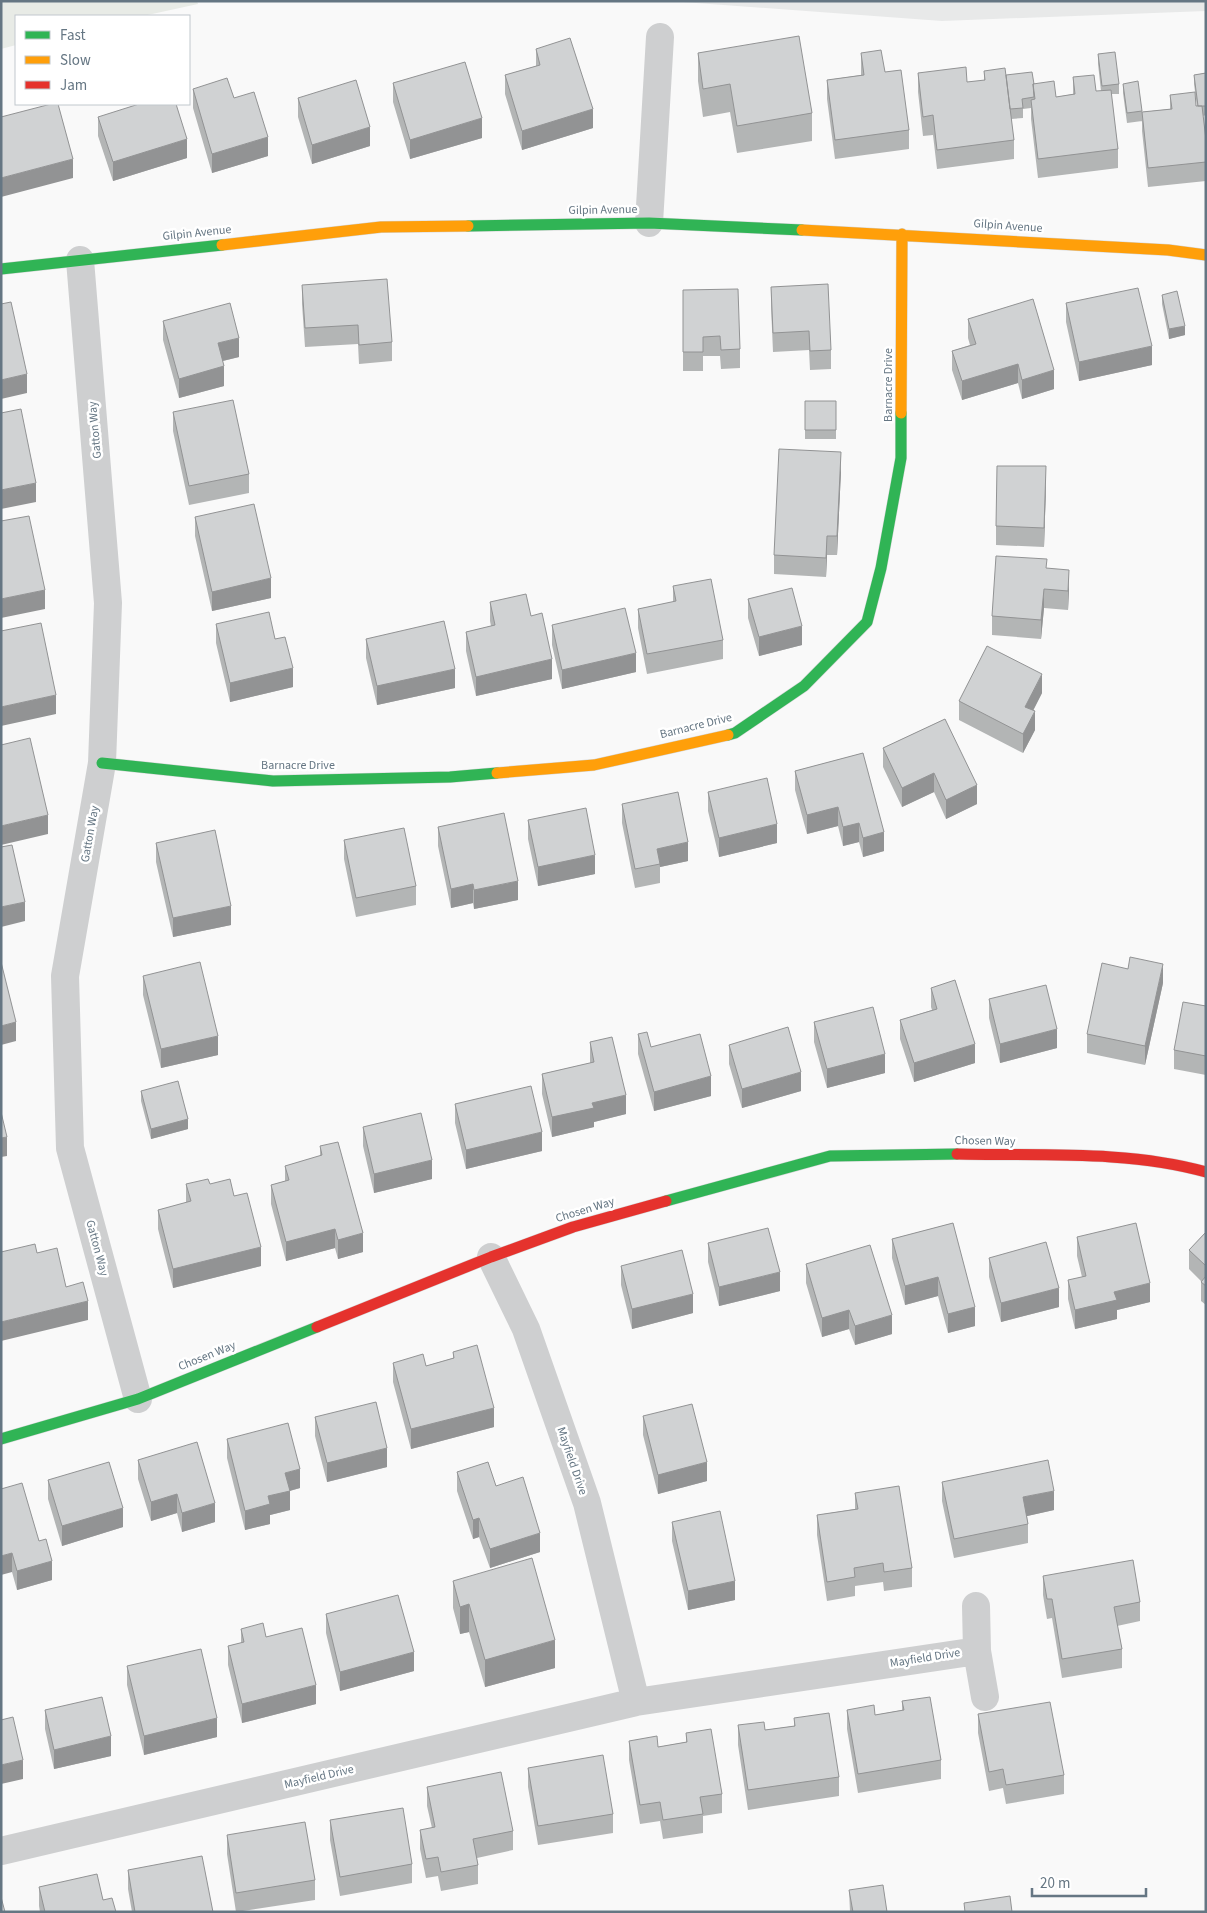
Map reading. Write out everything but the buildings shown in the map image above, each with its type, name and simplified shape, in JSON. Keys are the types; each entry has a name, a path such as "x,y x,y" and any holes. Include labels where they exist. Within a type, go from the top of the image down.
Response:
{"street":[{"path":"649,223 660,37"},
{"name":"Gilpin Avenue","path":"1,269 381,227 649,223 902,234 1168,250 1206,255"},
{"name":"Barnacre Drive","path":"102,763 273,781 450,777 594,765 735,733 804,686 866,622 881,568 901,458 902,234"},
{"name":"Gatton Way","path":"80,260 98,453 108,603 102,763 65,976 70,1148 138,1399"},
{"name":"Chosen Way","path":"1,1438 138,1399 491,1257 573,1227 830,1156 953,1154 1101,1157 1182,1165 1206,1172"},
{"name":"Mayfield Drive","path":"491,1257 526,1329 587,1503 636,1702"},
{"name":"Mayfield Drive","path":"976,1606 977,1651 985,1698"},
{"name":"Mayfield Drive","path":"1,1851 636,1702 977,1651"}],"shaded area":[{"path":"1,1 197,1 198,4 148,15 15,15 15,45 1,49"},
{"path":"669,1 1206,1 1206,11 942,21"}],"traffic: fast":[{"path":"468,226 649,223 802,230"},
{"path":"1,269 222,245"},
{"path":"728,735 735,733 804,686 867,622 881,568 901,458 901,413"},
{"path":"102,763 273,781 450,777 497,773"},
{"path":"666,1201 830,1156 957,1154"},
{"path":"1,1439 138,1399 317,1327"}],"traffic: slow":[{"path":"222,245 381,227 468,226"},
{"path":"802,230 1168,250 1206,255"},
{"path":"901,413 902,234"},
{"path":"497,773 594,765 728,735"}],"traffic: jam":[{"path":"957,1154 1114,1157 1146,1160 1206,1172"},
{"path":"317,1327 491,1257 573,1227 666,1201"}]}
